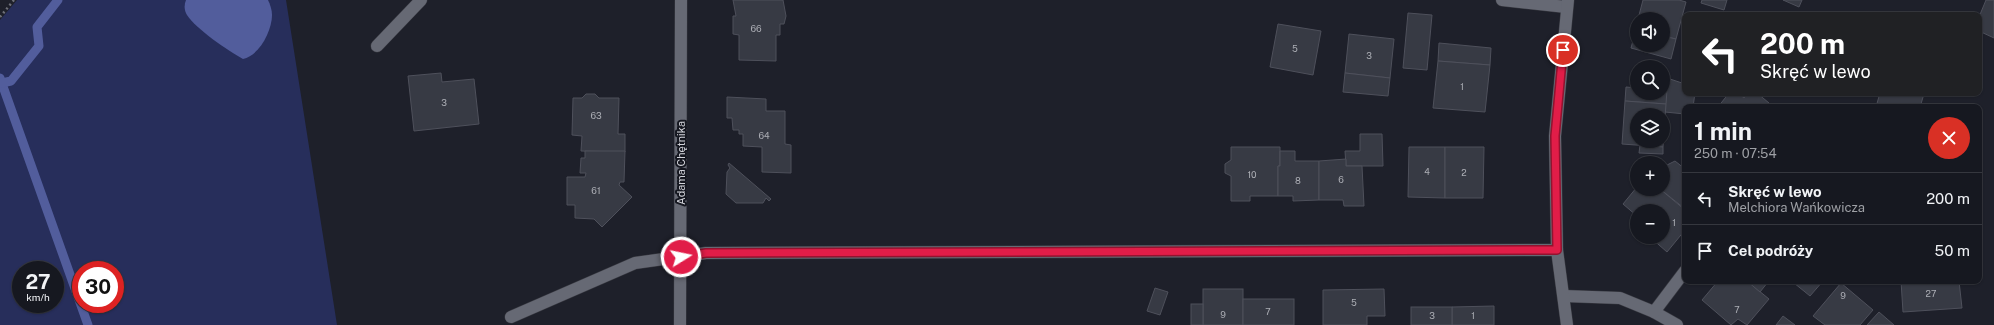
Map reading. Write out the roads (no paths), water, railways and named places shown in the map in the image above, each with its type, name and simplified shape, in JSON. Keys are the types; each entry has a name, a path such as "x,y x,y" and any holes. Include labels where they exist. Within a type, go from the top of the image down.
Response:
{"street":[{"path":"377,46 421,0"},
{"name":"Adama Chętnika","path":"680,325 681,0"},
{"path":"1502,0 1567,4 1555,136 1557,250 1567,325"},
{"path":"511,317 635,263 706,253 1557,250"},
{"path":"1654,312 1682,275"},
{"path":"1564,296 1620,298 1654,312 1677,325"}],"waterway":[{"path":"2,83 11,81 39,46 37,27 58,0"},
{"path":"0,78 88,325"}]}
